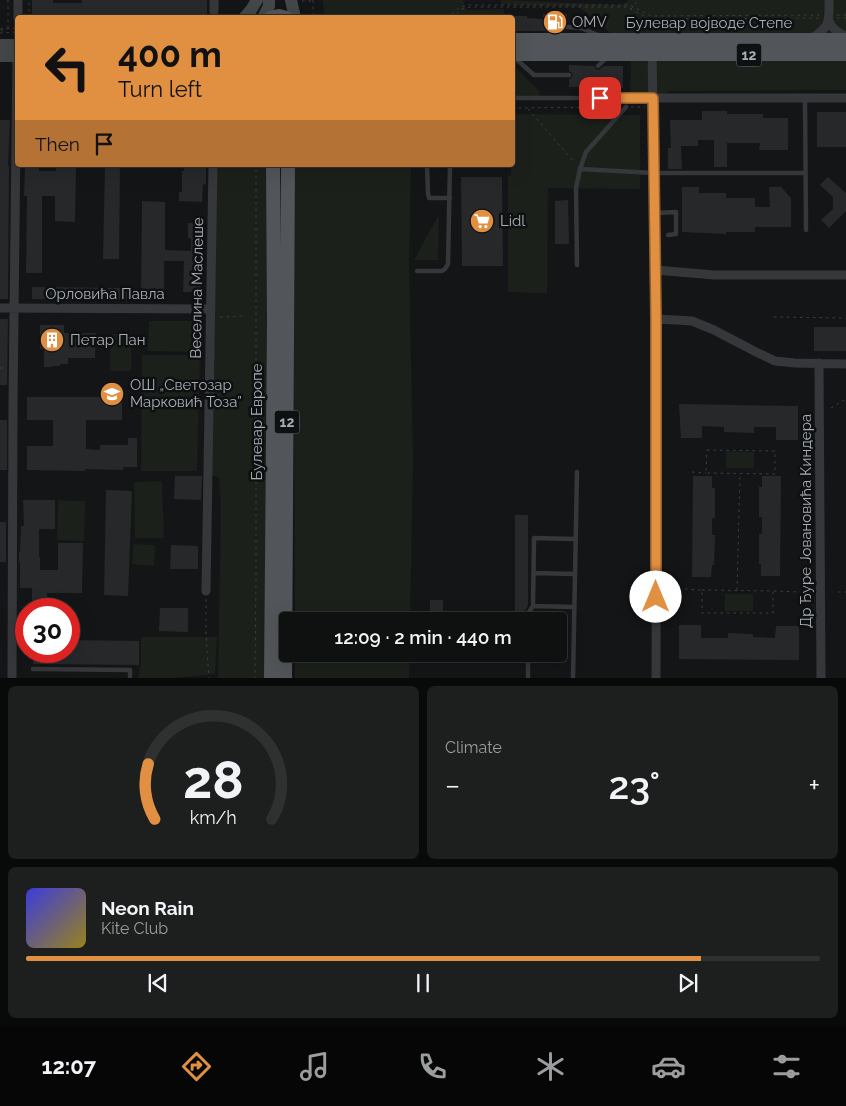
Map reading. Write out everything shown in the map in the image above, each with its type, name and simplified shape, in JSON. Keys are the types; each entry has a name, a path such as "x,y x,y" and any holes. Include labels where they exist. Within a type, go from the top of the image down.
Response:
{"main road":[{"path":"247,15 257,0"},
{"path":"264,15 269,0"},
{"path":"291,0 294,15"},
{"name":"Булевар војводе Степе","path":"515,40 531,38 810,40 846,38"},
{"path":"0,46 15,44"},
{"name":"Булевар војводе Степе","path":"515,55 846,54"},
{"path":"0,56 15,56"},
{"name":"Булевар Европе","path":"272,678 273,167"},
{"name":"Булевар Европе","path":"285,678 288,167"}],"street":[{"path":"18,0 18,15"},
{"path":"214,0 214,12"},
{"path":"829,0 831,26 846,38"},
{"path":"810,40 827,26 829,18"},
{"path":"652,55 656,270 656,678"},
{"path":"653,102 846,98"},
{"path":"12,678 16,167"},
{"name":"Веселина Маслеше","path":"206,591 213,167"},
{"path":"656,270 714,274 846,275"},
{"name":"Орловића Павла","path":"0,308 211,313"},
{"path":"656,319 692,321 775,360 794,364 846,364"},
{"name":"Др Ђуре Јовановића Киндера","path":"819,363 821,678"}],"lane":[{"path":"567,26 581,28 608,40"},
{"path":"598,66 610,55"},
{"path":"515,58 534,75 569,76"},
{"path":"515,98 653,102"},
{"path":"805,98 806,230"},
{"path":"577,265 576,188 580,169 586,152 626,107"},
{"path":"427,167 429,198 450,198"},
{"path":"417,272 438,271 447,267 449,259 450,167"},
{"path":"580,169 654,173 805,173"},
{"path":"654,213 676,212 676,234 668,235"},
{"path":"573,678 577,472"},
{"path":"529,612 533,606 534,538 575,539"},
{"path":"534,573 575,574"},
{"path":"533,606 574,607"},
{"path":"528,662 528,678"},
{"path":"33,669 130,670 130,678"}],"path":[{"path":"8,0 8,28"},
{"path":"29,0 29,15"},
{"path":"313,0 314,15"},
{"path":"503,0 504,4"},
{"path":"630,9 638,0"},
{"path":"450,15 465,5 504,4 630,5 651,16 829,18 846,15"},
{"path":"455,15 462,9 470,7 627,7 650,19 846,18"},
{"path":"332,15 388,15"},
{"path":"0,29 15,28"},
{"path":"0,33 15,32"},
{"path":"515,108 626,107 653,102"},
{"path":"528,108 580,169"},
{"path":"255,678 256,167"},
{"path":"211,313 244,316"},
{"path":"774,317 846,318"},
{"path":"831,408 846,400"},
{"path":"692,472 706,473 775,474 775,451 707,450 706,473"},
{"path":"737,590 740,473"},
{"path":"670,599 670,588 800,592"},
{"path":"702,590 702,613 773,613 773,591"},
{"path":"206,591 206,635 209,678"},
{"path":"838,592 846,592"}],"shaded area":[{"path":"323,0 463,0 466,10 504,9 504,15 324,15"},
{"path":"501,0 622,5 629,0 846,0 846,33 613,35 579,7 501,4"},
{"path":"631,59 643,59 649,65 650,96 630,96"},
{"path":"656,59 846,59 846,90 668,91 667,96 656,96"},
{"path":"515,67 539,91 539,97 515,97"},
{"path":"515,114 640,115 640,189 548,188 547,293 508,292 508,176 511,176 511,167 515,167"},
{"path":"217,167 267,167 269,678 218,678 221,505 219,477 212,476"},
{"path":"293,167 411,167 409,263 413,462 410,612 295,612"},
{"path":"439,214 438,260 414,260"},
{"path":"149,321 200,321 200,352 148,351"},
{"path":"111,334 131,334 131,371 110,371"},
{"path":"142,355 200,355 197,471 141,471"},
{"path":"726,451 754,452 754,468 726,468"},
{"path":"162,481 164,538 135,538 134,482"},
{"path":"58,500 85,501 84,541 57,540"},
{"path":"133,544 155,545 154,566 132,564"},
{"path":"725,594 753,594 753,611 725,611"},
{"path":"141,637 217,637 215,674 173,678 138,678 141,662"},
{"path":"295,662 410,662 409,678 295,678"}],"building":[{"path":"32,0 53,0 53,3 82,3 82,0 207,0 207,15 32,15"},
{"path":"543,14 567,14 567,23 563,27 567,31 515,31 515,16 543,19"},
{"path":"569,65 594,66 597,70 604,66 623,66 623,88 569,87 569,79 573,75 569,71"},
{"path":"702,111 727,111 727,114 763,114 763,118 788,118 788,150 759,150 760,143 727,143 727,167 714,167 714,140 698,140 698,146 681,146 682,169 668,169 668,148 671,148 670,120 702,120"},
{"path":"817,112 846,112 846,147 817,147"},
{"path":"0,120 10,120 8,299 0,299"},
{"path":"25,167 39,167 39,171 56,171 56,167 76,167 75,222 55,221 55,196 42,196 42,273 26,273 27,196 24,196"},
{"path":"105,167 120,167 119,259 103,259"},
{"path":"184,167 206,167 206,185 203,184 202,202 179,201 179,192 182,192 182,171 184,171"},
{"name":"Lidl","path":"461,177 502,177 503,266 462,266"},
{"path":"828,177 846,193 846,211 829,228 821,220 833,209 833,197 820,185"},
{"path":"682,187 699,187 699,193 726,193 726,198 755,198 755,207 770,207 769,187 781,187 791,198 791,227 755,227 755,232 726,232 726,234 682,232"},
{"path":"568,200 569,244 555,244 555,201"},
{"path":"142,201 165,202 165,250 191,251 191,238 188,238 188,223 204,224 204,239 201,238 200,263 203,263 203,276 201,276 201,292 183,292 184,261 164,261 164,297 141,297"},
{"path":"32,287 128,288 128,300 32,299"},
{"path":"0,319 8,319 7,385 0,385"},
{"name":"Петар Пан","path":"40,325 64,325 64,333 96,333 95,358 68,358 68,364 44,367 44,349 40,349"},
{"path":"814,327 846,327 846,351 814,351"},
{"path":"27,397 122,397 122,420 86,420 86,449 100,450 100,445 128,445 128,438 137,438 137,467 123,467 123,470 27,470 27,446 53,446 53,420 27,420"},
{"path":"679,404 798,406 798,440 776,440 776,427 754,427 754,433 724,432 724,427 702,426 702,438 681,438"},
{"path":"0,420 7,420 7,470 0,470"},
{"path":"175,476 202,476 201,500 174,499"},
{"path":"693,476 712,476 712,488 715,488 715,518 712,518 712,535 715,535 714,565 712,565 711,577 692,577"},
{"path":"762,476 781,476 780,576 761,576 759,534 762,534 762,517 759,517 759,487 762,487"},
{"path":"106,490 132,491 128,596 104,595"},
{"path":"23,500 55,500 55,529 39,529 40,570 58,570 58,543 83,543 82,593 47,593 47,598 32,598 32,588 20,588 19,552 21,526 24,526"},
{"path":"515,515 528,515 528,606 524,612 515,612"},
{"path":"0,522 6,522 6,562 0,562"},
{"path":"171,545 198,546 198,569 170,569"},
{"path":"430,600 443,600 443,612 430,612"},
{"path":"160,608 188,608 188,632 159,631"},
{"path":"679,625 701,625 701,638 728,638 728,633 753,634 753,637 775,638 776,626 799,626 799,660 679,659"},
{"path":"80,640 139,641 139,665 33,664 80,663"}],"place":[{"name":"OMV","path":"555,22"},
{"name":"Lidl","path":"482,221"},
{"name":"Петар Пан","path":"52,340"},
{"name":"ОШ „Светозар Марковић Тоза”","path":"112,394"}],"route":[{"path":"600,98 653,98 656,319 656,597"}]}
